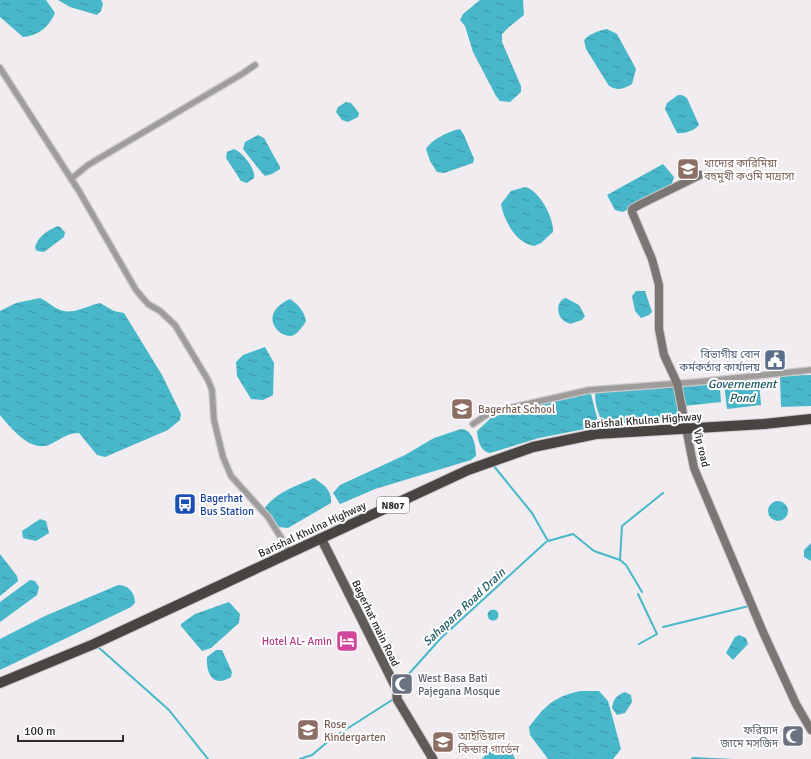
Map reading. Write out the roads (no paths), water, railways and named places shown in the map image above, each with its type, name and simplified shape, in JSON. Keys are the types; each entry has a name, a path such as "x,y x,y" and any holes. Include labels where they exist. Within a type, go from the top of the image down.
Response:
{"highway":[{"name":"Barishal Khulna Highway","path":"0,683 94,644 468,470 533,447 596,434 764,424 811,418"}],"main road":[{"name":"Bagerhat main Road","path":"321,538 397,690 397,699 433,759"}],"street":[{"path":"71,179 88,165 255,65"},
{"path":"0,68 71,179 136,290 148,304 160,311 175,325 208,380 212,390 214,420 223,457 231,476 268,517 290,552"},
{"name":"Vip road","path":"700,175 631,210 652,259 659,285 659,329 664,355 677,383 694,468 763,632 796,704 810,727"},
{"path":"473,424 488,414 565,394 613,387 677,383 811,370"}],"water":[{"path":"0,0 46,0 55,13 50,23 38,33 23,37 0,17"},
{"path":"58,0 101,0 103,4 101,11 97,15 70,7"},
{"path":"480,0 523,0 524,15 502,34 502,42 521,86 521,92 510,102 500,101 496,96 473,52 465,26 460,20 463,14"},
{"path":"607,29 617,34 636,69 632,84 624,88 618,89 609,86 586,49 584,40 595,33"},
{"path":"678,95 682,95 687,98 699,125 689,132 677,133 665,109 667,103"},
{"path":"346,102 351,103 359,113 358,117 348,122 342,120 336,112 338,107"},
{"path":"460,129 474,159 473,163 444,173 437,172 430,161 426,149 432,142 441,136"},
{"path":"258,135 264,138 280,167 280,169 272,174 265,176 243,149 245,142"},
{"path":"234,149 244,157 253,170 254,178 247,183 241,181 226,158 227,152"},
{"path":"663,164 674,177 671,186 623,212 615,210 607,195"},
{"path":"525,187 535,193 545,205 553,226 553,232 541,243 534,246 522,241 516,236 508,224 501,204 511,191"},
{"path":"59,226 65,232 64,237 44,252 37,251 35,248 36,244 41,237 48,231"},
{"path":"636,291 645,291 652,312 641,318 635,311 632,296"},
{"path":"40,298 54,307 67,311 78,310 100,303 114,311 124,313 162,375 181,414 180,420 168,430 105,457 97,455 79,433 68,435 51,444 36,446 29,443 16,433 0,415 0,311 16,303"},
{"path":"566,298 579,305 585,316 582,320 570,324 562,319 558,307 561,301"},
{"path":"290,299 300,308 306,321 296,334 289,336 278,330 272,319 274,312 280,305"},
{"path":"265,347 274,363 273,395 263,400 251,399 237,376 236,362 243,355"},
{"name":"Governement Pond","path":"758,373 761,405 727,409 723,376"},
{"path":"811,375 811,406 781,407 780,376"},
{"path":"713,383 714,390 720,390 721,402 684,406 682,386"},
{"path":"671,385 675,389 679,411 674,419 615,426 605,425 597,409 595,399 596,391"},
{"path":"587,392 591,394 598,422 595,427 539,438 490,453 484,450 480,445 477,431 492,417"},
{"path":"461,429 468,432 473,439 476,456 471,460 375,489 340,504 333,493 340,485 405,455 434,438"},
{"path":"314,478 329,491 331,503 288,528 278,527 266,512 265,508 270,502 281,494"},
{"path":"778,501 785,504 788,511 785,518 778,521 771,518 768,511 771,504"},
{"path":"40,519 46,521 49,533 36,541 23,538 22,531"},
{"path":"811,543 811,561 804,557 804,550"},
{"path":"0,554 17,576 18,581 0,596"},
{"path":"30,580 35,581 39,587 37,595 0,622 0,602"},
{"path":"118,585 125,586 132,592 135,603 131,607 0,670 0,639 45,616"},
{"path":"229,602 240,614 239,623 211,648 202,651 181,626 181,624 195,614"},
{"path":"491,610 495,610 497,611 497,619 491,620 488,617 488,613"},
{"path":"739,635 746,638 748,644 733,660 726,653 735,637"},
{"path":"216,650 222,650 232,672 231,677 225,680 215,680 209,674 207,657"},
{"path":"580,691 599,691 608,701 621,749 613,759 548,759 530,735 529,727 550,703 563,696"},
{"path":"625,692 631,695 632,702 625,713 617,715 612,708 613,702 620,694"},
{"path":"504,744 510,748 515,759 482,759 487,753"},
{"path":"692,757 735,759 691,759"}],"waterway":[{"name":"Sahapara Road Drain","path":"493,465 532,513 548,541 573,534 594,551 620,560 622,526 663,493"},
{"name":"Sahapara Road Drain","path":"398,686 441,638 546,542"},
{"name":"Sahapara Road Drain","path":"620,560 626,565 642,592"},
{"name":"Sahapara Road Drain","path":"638,594 657,634 639,644"},
{"name":"Sahapara Road Drain","path":"663,627 749,606"},
{"path":"97,646 169,710 208,759"},
{"path":"300,759 312,755 331,739 392,700"}],"place":[{"name":"খাদ্যের কারিমিয়া বহুমুখী কওমি মাদ্রাসা","path":"688,169"},
{"name":"বিভাগীয় বোন কর্মকর্তার কার্যালয়","path":"775,360"},
{"name":"Bagerhat School","path":"462,409"},
{"name":"Bagerhat Bus Station","path":"185,504"},
{"name":"Hotel AL- Amin","path":"347,641"},
{"name":"West Basa Bati Pajegana Mosque","path":"402,684"},
{"name":"Rose Kindergarten","path":"308,730"},
{"name":"ফরিয়াদ জামে মসজিদ","path":"793,736"},
{"name":"আইডিয়াল কিন্ডার গার্ডেন","path":"443,742"}]}
